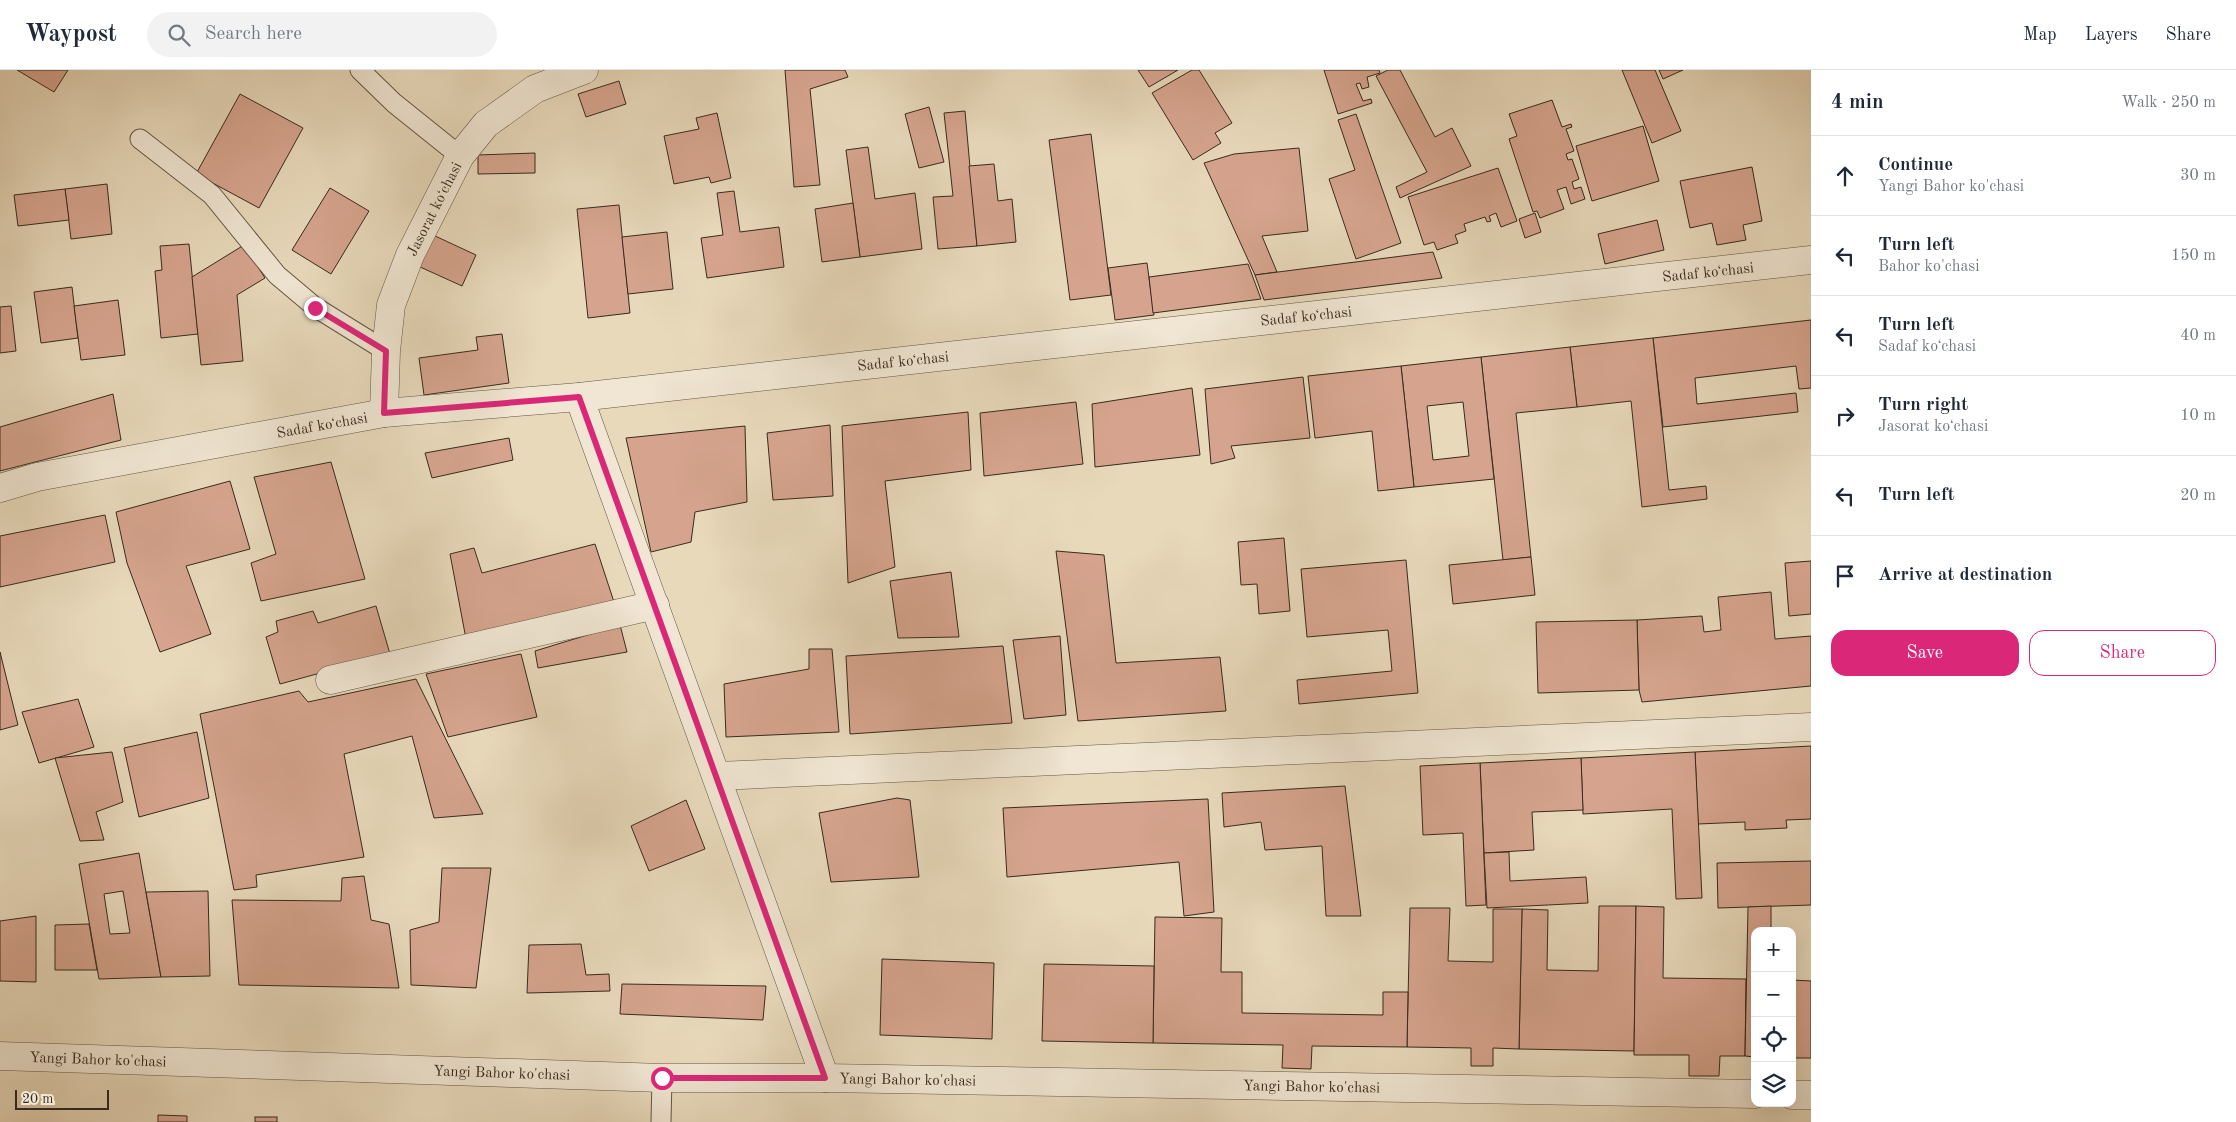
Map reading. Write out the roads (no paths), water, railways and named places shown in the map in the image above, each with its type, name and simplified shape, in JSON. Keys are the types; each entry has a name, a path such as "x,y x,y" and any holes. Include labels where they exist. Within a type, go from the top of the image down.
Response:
{"street":[{"name":"Jasorat koʻchasi","path":"384,413 386,351 391,305 410,255 460,156 486,124 535,89 584,70"},
{"name":"Sadaf koʻchasi","path":"0,488 37,477 384,413 579,397 1811,260"},
{"path":"579,397 718,776 825,1078"},
{"path":"330,680 655,605"},
{"path":"718,776 1811,727"},
{"name":"Yangi Bahor ko'chasi","path":"0,1056 662,1078 825,1078 1751,1094"},
{"path":"1796,1095 1811,1095"}],"lane":[{"path":"360,70 394,103 460,156"},
{"path":"140,139 212,195 283,280 315,308 386,351"},
{"path":"661,1122 662,1078"}]}
